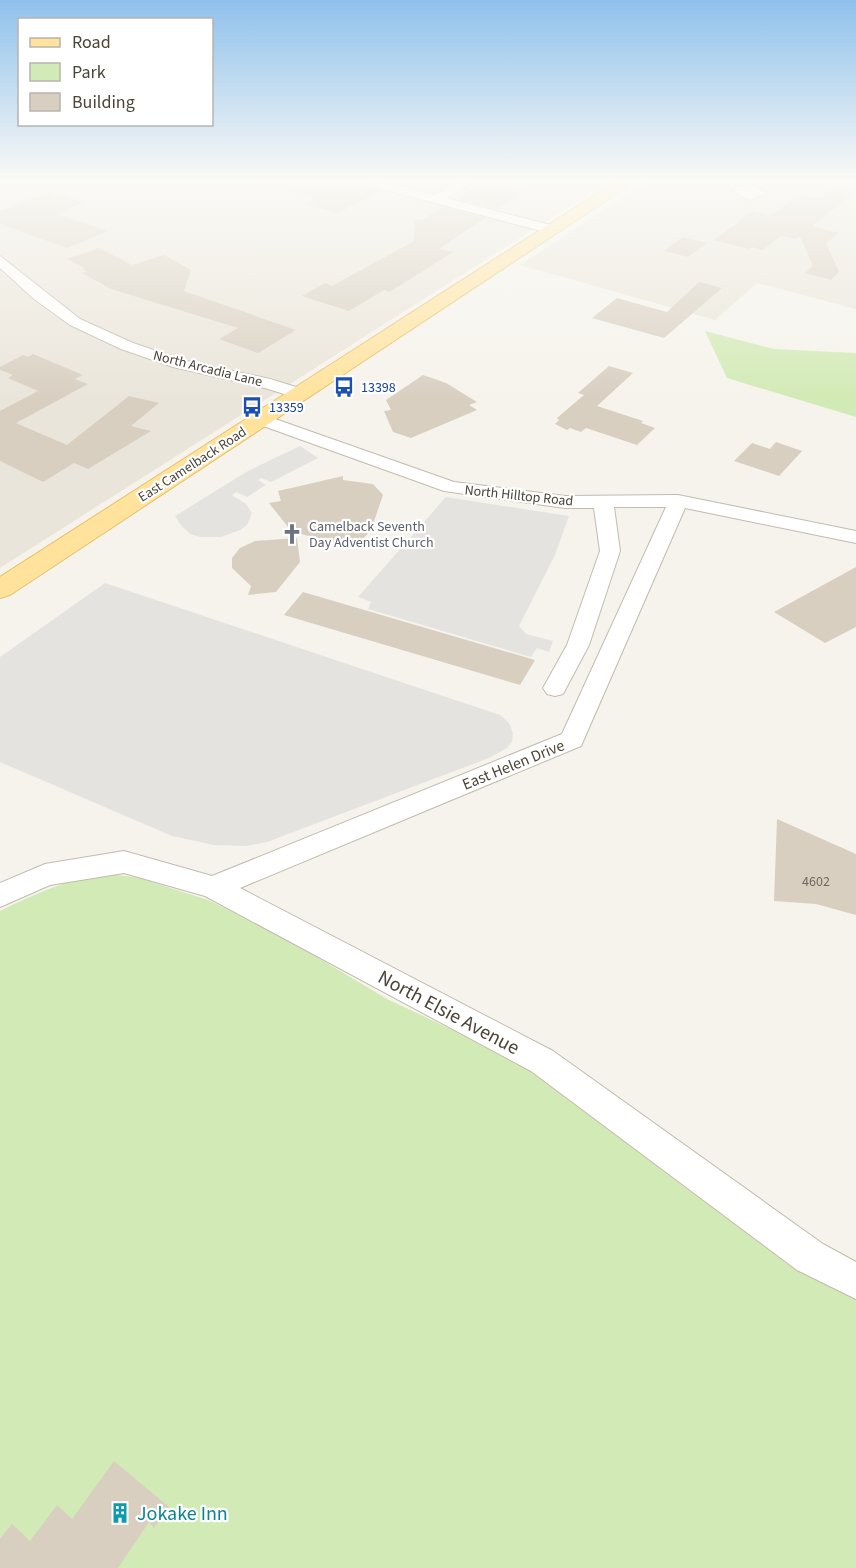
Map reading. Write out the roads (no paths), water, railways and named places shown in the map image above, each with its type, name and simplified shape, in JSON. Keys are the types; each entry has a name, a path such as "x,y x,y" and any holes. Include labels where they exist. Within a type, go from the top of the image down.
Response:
{"main road":[{"name":"East Camelback Road","path":"0,589 514,255"}],"street":[{"name":"North Arcadia Lane","path":"0,260 39,296 75,322 127,346 179,364 270,384 300,394"},
{"name":"North Hilltop Road","path":"261,419 451,487 565,502 678,501 856,537"},
{"name":"East Helen Drive","path":"213,887 572,740 678,501"},
{"path":"555,688 578,645 610,551 603,502"},
{"name":"North Elsie Avenue","path":"0,896 45,875 124,862 213,887 542,1061 810,1257 856,1281"}],"place":[{"name":"13398","path":"344,387"},
{"name":"13359","path":"252,407"},
{"name":"Camelback Seventh Day Adventist Church","path":"292,534"},
{"name":"Jokake Inn","path":"120,1513"}]}
